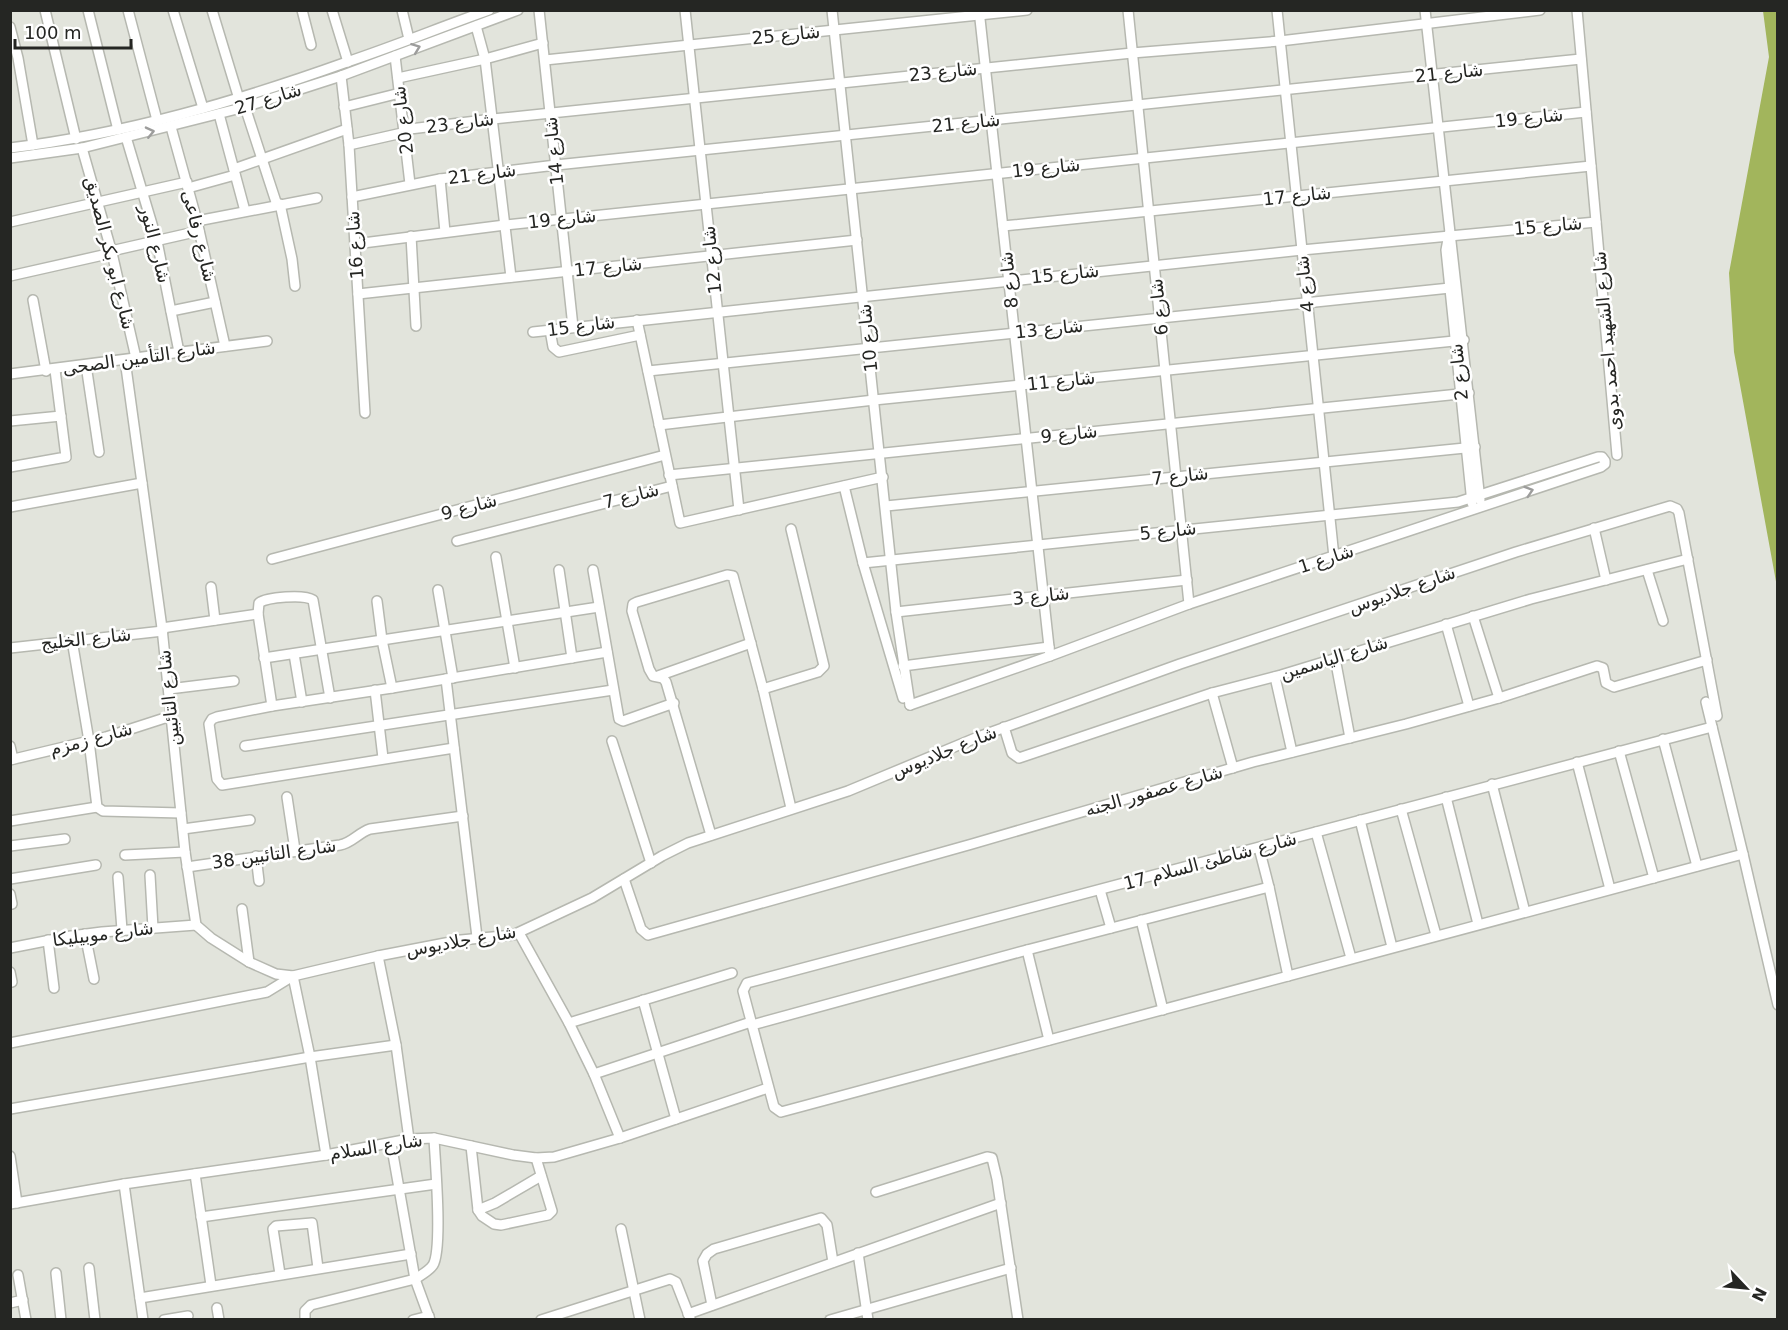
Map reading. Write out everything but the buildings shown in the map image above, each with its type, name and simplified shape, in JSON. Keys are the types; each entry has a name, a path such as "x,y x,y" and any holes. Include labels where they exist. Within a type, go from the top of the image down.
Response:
{"street":[{"path":"45,10 76,139"},
{"path":"88,10 118,130"},
{"path":"128,10 157,120"},
{"path":"173,10 198,113"},
{"path":"212,10 239,99"},
{"path":"302,10 311,45"},
{"path":"332,10 348,62"},
{"path":"402,10 409,39"},
{"path":"455,10 460,32"},
{"name":"شارع 27","path":"10,158 82,148 171,127 198,113 348,62 489,10"},
{"name":"شارع 27","path":"10,148 76,139 157,120 198,113 219,114 245,107 341,76 518,10"},
{"name":"شارع 14","path":"539,10 573,327"},
{"name":"شارع 12","path":"685,10 740,510"},
{"name":"شارع 10","path":"832,10 896,612 910,705"},
{"name":"شارع 25","path":"545,60 980,13 1027,10"},
{"name":"شارع 6","path":"1128,10 1189,604"},
{"name":"شارع 4","path":"1277,10 1334,557"},
{"name":"شارع 2","path":"1425,10 1449,234 1453,245 1459,341 1477,508"},
{"name":"شارع 23","path":"349,145 399,134 411,129 493,119 1132,53 1280,40 1540,10"},
{"name":"شارع الشهيد احمد بدوى","path":"1577,10 1617,456"},
{"name":"شارع 8","path":"980,13 1050,652"},
{"name":"شارع 19","path":"476,26 485,59 510,277"},
{"path":"10,27 22,79 33,145"},
{"path":"398,78 485,59 543,43"},
{"name":"شارع 20","path":"395,56 410,184"},
{"name":"شارع 21","path":"352,197 440,179 556,165 1581,59"},
{"name":"شارع 16","path":"341,76 349,145 365,413"},
{"path":"344,107 400,93"},
{"path":"245,107 278,204 292,259 295,286"},
{"name":"شارع 19","path":"355,244 505,225 1586,112"},
{"path":"219,114 245,211"},
{"name":"شارع رفاعى","path":"171,127 198,226 225,346"},
{"path":"10,222 142,192 187,185 234,172 262,159 347,129"},
{"name":"شارع النور","path":"126,137 157,241 179,352"},
{"name":"شارع ابو بكر الصديق","path":"82,148 112,252 136,358"},
{"name":"شارع 17","path":"1003,226 1591,166"},
{"path":"440,179 445,232"},
{"path":"10,276 157,241 245,211 317,198"},
{"name":"شارع 15","path":"533,332 1449,234 1596,222"},
{"name":"شارع 2","path":"1449,234 1446,245 1450,288 1459,341"},
{"path":"411,236 416,326"},
{"name":"شارع 17","path":"358,294 857,240"},
{"name":"شارع 13","path":"648,371 1450,288"},
{"path":"10,467 65,458 61,416 33,300"},
{"path":"171,310 215,302"},
{"path":"637,320 672,486"},
{"path":"550,330 553,348 559,352 640,335"},
{"name":"شارع التأمين الصحى","path":"11,374 267,341"},
{"name":"شارع 11","path":"659,424 1459,341"},
{"name":"شارع التائبين","path":"125,360 162,629 185,852 196,925"},
{"path":"86,365 99,452"},
{"name":"شارع 9","path":"669,475 1465,394"},
{"path":"10,422 61,416"},
{"name":"شارع 7","path":"886,506 1471,447"},
{"name":"شارع 9","path":"272,559 665,455"},
{"name":"شارع 1","path":"910,705 1050,652 1189,604 1602,467 1605,461 1602,457 1598,457 1476,497"},
{"name":"شارع 7","path":"457,541 672,486 680,523 883,477"},
{"path":"10,507 142,483"},
{"path":"844,486 863,563 904,702 910,705"},
{"name":"شارع 5","path":"863,563 1182,529 1329,516 1458,502 1476,497"},
{"name":"شارع جلاديوس","path":"10,1043 267,992 293,976 378,956 477,938 502,937 519,933 557,915 688,843 848,791 1004,727 1180,664 1516,552 1673,506 1679,513 1717,716"},
{"path":"1594,528 1606,580"},
{"path":"763,689 818,672 824,666 790,529"},
{"path":"496,557 515,668"},
{"name":"شارع الياسمين","path":"1004,727 1012,753 1019,758 1212,693 1275,677 1473,616 1688,559"},
{"path":"559,570 572,658"},
{"path":"593,570 619,719 623,721 674,703"},
{"path":"1647,570 1663,621"},
{"path":"711,835 674,703 663,678 650,674 632,611 633,604 637,602 731,575 735,581 752,643 791,808"},
{"name":"شارع 3","path":"896,612 1187,580"},
{"path":"211,587 215,620"},
{"path":"438,590 445,629 450,714 477,938"},
{"path":"272,706 258,614 259,603 262,600 302,596 310,598 315,604 330,698"},
{"path":"377,600 392,688"},
{"path":"264,658 599,606"},
{"name":"شارع الخليج","path":"10,648 162,629 258,614"},
{"path":"1473,616 1498,698"},
{"path":"1446,624 1469,706"},
{"path":"72,640 89,741 97,807"},
{"path":"657,677 752,643"},
{"path":"454,748 228,785 219,783 217,779 210,739 210,721 217,717 272,706 607,652"},
{"path":"903,666 1050,652"},
{"path":"294,654 302,702"},
{"path":"1335,658 1350,738"},
{"name":"شارع عصفور الجنه","path":"624,879 641,929 648,935 1233,768 1498,698 1598,666 1604,669 1608,685 1614,687 1707,660"},
{"path":"1275,677 1292,753"},
{"path":"168,689 234,681"},
{"path":"375,690 383,758"},
{"path":"244,746 613,690"},
{"path":"1212,693 1233,768"},
{"path":"1706,702 1778,1005"},
{"name":"شارع زمزم","path":"12,759 89,741 171,716"},
{"name":"شارع شاطئ السلام 17","path":"1049,1040 781,1112 774,1107 768,1088 743,991 747,983 1712,727"},
{"path":"1664,739 1697,866"},
{"path":"612,741 651,863"},
{"path":"10,746 12,759"},
{"path":"1619,750 1654,878"},
{"path":"1576,762 1610,889"},
{"path":"1492,784 1525,912"},
{"path":"1446,797 1478,924"},
{"path":"287,798 294,850"},
{"path":"10,821 97,807 104,811 181,813"},
{"path":"1401,809 1436,936"},
{"name":"شارع التائبين 38","path":"188,867 347,844 360,833 370,829 463,816"},
{"path":"183,829 250,820"},
{"path":"1360,820 1392,947"},
{"path":"1316,832 1351,958"},
{"path":"10,846 64,839"},
{"path":"1259,848 1288,976"},
{"path":"124,855 185,852"},
{"path":"1027,950 1049,1040 1743,854"},
{"path":"256,856 259,881"},
{"path":"10,879 96,865"},
{"path":"150,875 153,928"},
{"path":"118,877 122,930"},
{"path":"594,1074 751,1024 1269,887"},
{"path":"1100,890 1112,928"},
{"path":"10,894 12,904"},
{"path":"242,909 249,962"},
{"path":"1141,920 1163,1010"},
{"path":"196,925 211,939 249,962 276,974 293,976 310,1057 326,1155"},
{"name":"شارع موبيليكا","path":"10,948 85,934 196,925"},
{"path":"519,933 569,1023 594,1074 620,1138"},
{"path":"85,934 94,979"},
{"path":"48,940 54,988"},
{"path":"378,956 396,1045 409,1139"},
{"path":"10,972 12,982"},
{"path":"569,1023 732,973"},
{"path":"643,1000 676,1119"},
{"path":"10,1109 310,1057 396,1045"},
{"name":"شارع السلام","path":"14,1204 124,1184 326,1155 409,1139 434,1138 536,1158 564,1155 768,1088"},
{"path":"305,1320 305,1311 311,1305 415,1279 428,1271 437,1254 434,1138"},
{"path":"391,1143 415,1279 429,1318 413,1320"},
{"path":"471,1146 478,1210 487,1220 501,1225 550,1214 552,1208 536,1158"},
{"path":"10,1156 14,1204"},
{"path":"876,1192 990,1157 994,1160 1011,1268 1014,1319"},
{"path":"195,1174 211,1285"},
{"path":"478,1210 495,1203 541,1176"},
{"path":"124,1184 143,1320"},
{"path":"201,1217 436,1184"},
{"path":"546,1319 672,1279 676,1282 689,1317 711,1305 1001,1203"},
{"path":"711,1305 703,1261 714,1249 821,1218 827,1225 833,1262"},
{"path":"280,1274 273,1229 276,1226 312,1223 318,1268"},
{"path":"621,1229 640,1320"},
{"path":"858,1253 868,1320"},
{"path":"140,1298 411,1254"},
{"path":"89,1268 95,1320"},
{"path":"830,1320 1011,1268"},
{"path":"56,1273 61,1320"},
{"path":"18,1275 26,1320"},
{"path":"10,1303 23,1300"},
{"path":"217,1308 219,1320"},
{"path":"164,1320 181,1318"}],"shaded area":[{"path":"1763,11 1778,11 1777,587 1734,352 1729,273 1769,57"}]}
